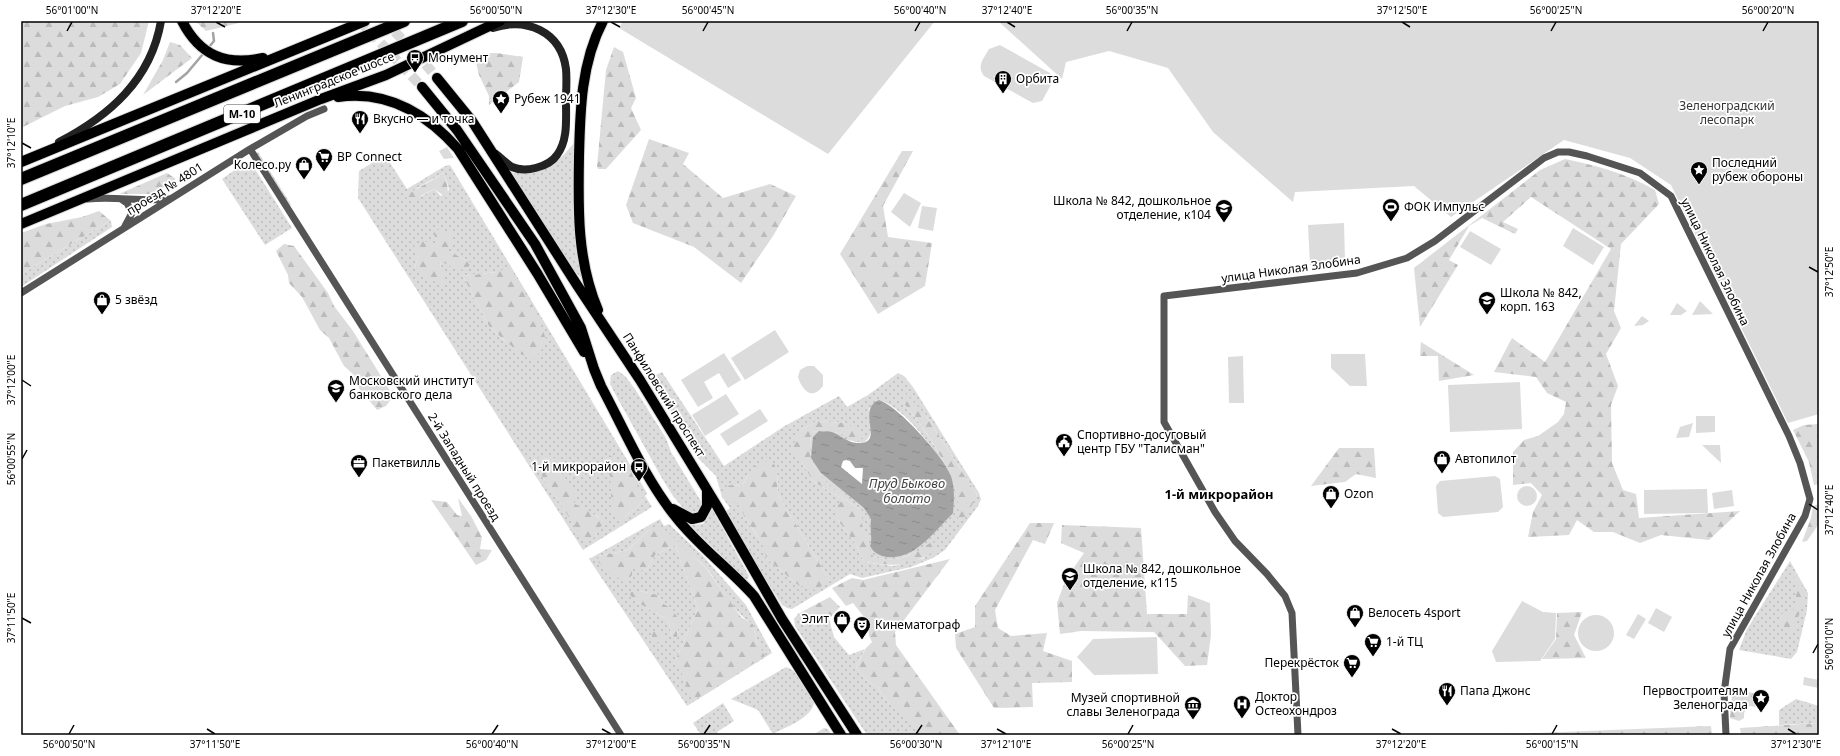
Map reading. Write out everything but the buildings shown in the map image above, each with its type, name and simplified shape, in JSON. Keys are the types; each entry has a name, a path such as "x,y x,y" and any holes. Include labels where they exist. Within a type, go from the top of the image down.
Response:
{"highway":[{"name":"М-10","path":"21,179 404,21"},
{"name":"Ленинградское шоссе","path":"21,205 462,21"}],"main road":[{"path":"182,21 188,32 199,45 210,53 223,59 238,62 285,53"},
{"path":"21,162 365,21"},
{"name":"Ленинградское шоссе","path":"21,224 80,199 323,104 500,21"},
{"path":"603,21 596,35 584,79 580,103 578,214 585,268 596,305 607,330"},
{"name":"Панфиловский проспект","path":"437,78 472,121 576,285 607,330 706,488 782,619 856,735"},
{"path":"422,87 457,130 534,244 581,328 594,369"},
{"path":"323,104 347,96 388,101 414,111 435,125 458,149 537,273 594,369 647,474 664,502 692,536 741,581 754,596 841,735"},
{"path":"664,502 685,517 696,519 701,517 707,506 708,500 706,488"}],"street":[{"path":"21,162 82,130 116,104 136,80 151,56 161,21"},
{"path":"479,32 499,26 517,23 535,27 548,35 559,46 566,68 565,136 561,149 552,161 534,168 514,167 505,162 486,143"},
{"name":"проезд № 4801","path":"21,293 250,149 307,116 323,104"},
{"name":"2-й Западный проезд","path":"250,149 622,735"},
{"name":"улица Николая Злобина","path":"1298,735 1292,613 1285,596 1267,574 1235,541 1221,521 1164,422 1164,296 1357,273 1407,258 1435,241 1544,158 1558,152 1569,152 1587,156 1640,173 1671,196 1789,436 1808,488 1810,499 1805,516 1730,649 1724,692 1726,735"},
{"path":"80,199 106,197 152,201 171,199"},
{"path":"119,198 127,203 132,213 128,223 120,231"}],"green space":[{"path":"21,21 149,21 141,53 120,84 98,97 65,106 21,128"},
{"path":"195,21 247,21 206,31"},
{"path":"623,21 935,21 828,154 619,28"},
{"name":"Зеленоградский лесопарк","path":"998,21 1819,21 1819,414 1788,423 1671,185 1630,158 1564,140 1451,217 1414,186 1295,192 1293,202 1213,132 1168,68 1109,51 1066,62 1062,79"},
{"path":"170,42 180,45 192,58 143,95 163,60"},
{"path":"1000,45 1050,73 1053,81 1042,101 1033,103 984,76 981,69 983,59 989,49"},
{"path":"614,47 623,52 636,98 631,108 641,130 606,169 598,169 597,166 606,70"},
{"path":"496,53 523,57 519,82 489,105 489,96 479,75 474,54"},
{"path":"649,139 689,153 683,164 723,198 770,184 796,196 773,236 741,283 694,247 633,223 626,205"},
{"path":"575,142 573,211 582,279 571,267 511,173 533,171 548,167 560,158"},
{"path":"447,147 454,158 444,159 439,151"},
{"path":"902,151 913,151 883,206 888,237 932,243 925,286 878,314 840,254"},
{"path":"258,152 291,205 287,208 252,155"},
{"path":"385,155 407,189 445,166 450,165 647,493 645,496 652,507 583,550 358,198 359,171","holes":["443,173 449,190 441,196 434,189 422,196 406,197 419,187","436,244 445,252 451,252 471,263 441,261 440,270 415,268 418,255","497,272 505,341 490,328 463,276","534,459 558,461 560,472 567,481 574,503 584,510 599,517 594,532 597,535 586,542 542,476","637,488 643,500 637,507 619,521"]},
{"path":"1565,159 1611,171 1633,179 1655,190 1659,204 1621,244 1614,311 1621,328 1606,354 1618,386 1611,405 1612,463 1623,490 1636,494 1639,518 1740,511 1709,540 1661,535 1640,543 1613,532 1594,532 1577,520 1569,535 1528,537 1533,512 1542,495 1531,483 1513,485 1513,452 1524,440 1538,436 1558,422 1564,414 1566,402 1547,393 1536,377 1494,372 1512,338 1545,362 1611,249 1531,197 1503,222 1518,229 1515,234 1482,218 1469,226 1449,260 1458,265 1420,327 1414,268 1540,170"},
{"path":"242,165 247,165 255,169 292,228 265,245 222,179"},
{"path":"167,173 176,179 153,194 119,194"},
{"path":"443,173 446,179 448,191 447,198 434,189 413,200 405,197 414,190"},
{"path":"904,193 921,203 910,227 891,212"},
{"path":"922,206 937,208 933,231 918,228"},
{"path":"99,211 111,221 21,274 21,233 46,224 82,217"},
{"path":"111,221 112,227 21,287 21,274"},
{"path":"1344,223 1345,261 1310,265 1308,225"},
{"path":"1573,228 1604,247 1593,265 1563,246"},
{"path":"442,229 451,233 453,242 445,252 451,252 471,263 466,270 455,269 441,261 440,270 445,276 443,284 426,279 415,268 418,255 414,245 423,241 436,244 434,231"},
{"path":"1470,231 1501,249 1491,265 1460,247"},
{"path":"863,234 871,245 858,254 852,244"},
{"path":"284,244 294,246 328,293 334,306 353,331 389,389 392,398 386,406 377,410 359,388 354,375 344,366 329,338 320,330 302,297 289,283 288,275 276,251"},
{"path":"877,260 885,272 868,284 860,273"},
{"path":"510,267 536,312 547,342 535,359 521,354 490,328 463,276 497,272"},
{"path":"1700,301 1713,314 1692,315"},
{"path":"1677,303 1687,311 1681,315 1670,315"},
{"path":"1642,316 1649,321 1643,325 1634,326"},
{"path":"775,330 789,352 745,380 731,358"},
{"path":"1421,342 1474,375 1439,381 1438,356 1420,356"},
{"path":"724,353 741,380 728,388 719,373 704,382 713,398 698,407 681,380"},
{"path":"1331,354 1365,354 1367,386 1350,386 1331,368"},
{"path":"1243,356 1244,403 1229,403 1228,357"},
{"path":"807,366 814,366 823,375 823,386 815,393 805,390 798,377 800,370"},
{"path":"618,371 625,376 635,389 666,438 671,452 702,503 698,511 695,513 693,514 686,511 673,496 619,401 610,384 611,375"},
{"path":"662,372 724,466 783,427 839,396 847,407 868,395 898,373 904,376 913,387 979,493 981,499 978,506 945,550 933,558 911,567 862,578 850,574 792,609 787,608 782,605 724,513 730,508 722,497 716,476 699,459 651,377","holes":["879,400 890,405 910,421 947,468 922,426 902,401 925,414 977,495 957,525 959,511 957,495 950,475 870,546 871,519 864,508 821,473 832,433 843,439 863,443 870,436 871,432 869,409","817,421 847,423 848,435 825,430 811,432 810,454 814,466 832,488 862,511 862,524 872,557 896,559 918,551 925,558 893,566 864,562 855,543 837,519 845,501 813,481 802,463 799,431","777,471 778,495 830,581 798,585 766,558 765,548 742,513 731,485 742,486 748,475"]},
{"path":"1520,382 1522,429 1450,432 1448,385"},
{"path":"905,393 925,414 977,495 968,513 956,526 959,511 957,495 951,478 933,443 902,401"},
{"path":"726,394 739,414 705,436 692,415"},
{"path":"760,409 768,421 728,446 720,434"},
{"path":"1696,416 1715,416 1715,432 1696,433"},
{"path":"817,421 847,423 864,437 855,442 851,438 840,433 823,431 811,432 810,452 814,465 825,481 862,511 862,524 873,557 882,559 898,559 918,551 933,541 936,550 927,556 910,563 893,565 864,562 855,543 837,519 835,504 845,501 813,481 802,463 790,453 799,431"},
{"path":"1693,423 1689,437 1676,438 1680,427"},
{"path":"1819,424 1819,484 1814,485 1809,462 1793,430 1804,425"},
{"path":"1702,445 1720,445 1721,463"},
{"path":"1339,448 1374,448 1376,478 1356,474 1345,482 1311,486"},
{"path":"609,455 629,467 643,500 637,507 619,521 612,510"},
{"path":"551,456 558,461 560,472 575,491 574,503 598,517 605,523 594,532 597,535 586,543 542,476 534,459"},
{"path":"765,461 774,464 777,471 778,495 830,581 815,590 798,585 766,558 762,544 745,518 738,504 727,500 722,488 731,485 742,486 753,467"},
{"path":"1495,476 1500,479 1503,507 1498,512 1443,517 1438,513 1436,486 1440,481"},
{"path":"1527,486 1534,489 1537,496 1534,503 1527,506 1520,503 1517,496 1520,489"},
{"path":"1707,489 1708,513 1644,514 1644,490"},
{"path":"1732,490 1734,506 1714,509 1712,493"},
{"path":"458,498 471,516 482,537 480,549 492,550 486,560 476,565 431,500 447,502 457,515 462,516"},
{"path":"1819,504 1819,531 1818,525 1807,541 1802,542 1811,518 1813,506"},
{"path":"712,509 749,576 748,579 745,579 690,525 703,524"},
{"path":"660,519 664,526 669,524 704,557 746,605 772,653 687,706 589,559","holes":["650,529 687,551 706,568 733,606 745,619 753,624 757,642 764,656 694,700 676,659 698,608 675,545 655,555 646,571 599,556 628,550","640,591 658,595 662,603 671,608 678,630 677,638 672,636 668,620 635,601"]},
{"path":"1030,523 1054,523 1045,544 1033,540 995,610 998,628 1011,636 1047,633 1043,651 1072,661 1072,682 1032,683 1033,707 994,708 956,648 955,634 975,627 975,606"},
{"path":"1062,525 1141,528 1147,614 1187,614 1188,595 1210,603 1211,635 1207,665 1185,666 1154,632 1081,631 1060,634 1057,603 1066,579 1084,553 1061,543"},
{"path":"660,528 667,531 706,568 741,617 753,624 757,642 765,656 693,701 676,659 698,608 675,545 655,555 646,571 632,568 632,575 624,583 597,561 599,556 628,550 650,529"},
{"path":"950,559 895,632 896,645 960,735 920,735 884,698 878,687 867,681 856,667 866,648 872,642 869,636 868,622 853,603 846,606 832,588 852,578 863,580"},
{"path":"1790,561 1808,593 1807,610 1797,652 1791,659 1739,650 1747,629"},
{"path":"1792,577 1797,578 1807,593 1792,634 1782,626 1779,614 1793,613 1797,591"},
{"path":"640,591 658,595 662,603 671,608 679,620 677,638 672,636 668,620 635,601 628,592"},
{"path":"830,597 840,607 825,623 807,609"},
{"path":"1522,601 1543,612 1556,613 1555,639 1540,661 1496,662 1492,651"},
{"path":"1656,608 1672,617 1664,632 1648,623"},
{"path":"807,609 825,623 829,619 834,637 849,655 865,649 856,667 867,681 878,687 884,698 921,735 867,735 795,626 794,619 798,614"},
{"path":"1582,612 1574,635 1586,658 1542,659 1556,639 1557,613"},
{"path":"1638,614 1646,619 1634,639 1626,635"},
{"path":"1600,615 1609,620 1613,626 1613,640 1609,646 1600,651 1592,651 1583,646 1579,640 1578,629 1583,620 1589,616"},
{"path":"656,630 660,630 664,636 660,642 656,642 652,638 652,634"},
{"path":"1157,637 1158,674 1094,675 1077,657 1093,639"},
{"path":"786,667 795,672 799,677 814,703 812,709 803,718 773,734 758,710 731,699"},
{"path":"1804,677 1819,680 1819,688 1803,685"},
{"path":"1743,691 1758,694 1755,707 1749,706 1744,713 1744,718 1739,721 1730,718 1732,694"},
{"path":"1796,699 1819,706 1819,723 1779,725 1779,710"},
{"path":"723,703 734,721 717,732 719,735 701,735 693,723"},
{"path":"1819,723 1819,735 1741,735 1740,728"},
{"path":"1711,726 1712,735 1484,735"},
{"path":"824,728 828,729 832,735 813,735"}],"water":[{"name":"Пруд Быково болото","path":"879,400 887,404 920,433 947,468 953,485 953,513 922,544 912,551 899,556 885,557 874,551 870,546 871,519 864,508 821,473 811,458 813,437 819,431 832,432 857,443 867,441 870,437 871,431 869,417 873,405","holes":["843,461 850,461 855,468 863,468 862,484 841,467"]}],"waterway":[{"path":"209,47 214,41 213,33"},
{"path":"176,82 187,73 203,54"}],"tunnel":[{"path":"360,21 422,87"},
{"path":"384,21 417,54 437,78"}],"place":[{"name":"Монумент","path":"415,73"},
{"name":"Орбита","path":"1003,94"},
{"name":"Рубеж 1941","path":"501,114"},
{"name":"Вкусно — и точка","path":"360,134"},
{"name":"ВР Connect","path":"324,172"},
{"name":"Колесо.ру","path":"304,180"},
{"name":"Последний рубеж обороны","path":"1699,185"},
{"name":"ФОК Импульс","path":"1391,222"},
{"name":"Школа № 842, дошкольное отделение, к104","path":"1224,223"},
{"name":"5 звёзд","path":"102,315"},
{"name":"Школа № 842, корп. 163","path":"1487,315"},
{"name":"Московский институт банковского дела","path":"336,403"},
{"name":"Спортивно-досуговый центр ГБУ \"Талисман\"","path":"1064,457"},
{"name":"Автопилот","path":"1442,474"},
{"name":"Пакетвилль","path":"359,478"},
{"name":"1-й микрорайон","path":"639,482"},
{"name":"Ozon","path":"1331,509"},
{"name":"Школа № 842, дошкольное отделение, к115","path":"1070,591"},
{"name":"Велосеть 4sport","path":"1355,628"},
{"name":"Элит","path":"842,634"},
{"name":"Кинематограф","path":"862,640"},
{"name":"1-й ТЦ","path":"1373,657"},
{"name":"Перекрёсток","path":"1352,678"},
{"name":"Папа Джонс","path":"1447,706"},
{"name":"Первостроителям Зеленограда","path":"1761,713"},
{"name":"Доктор Остеохондроз","path":"1242,719"},
{"name":"Музей спортивной славы Зеленограда","path":"1193,720"}],"district":[{"name":"1-й микрорайон","path":"1219,494"}]}
